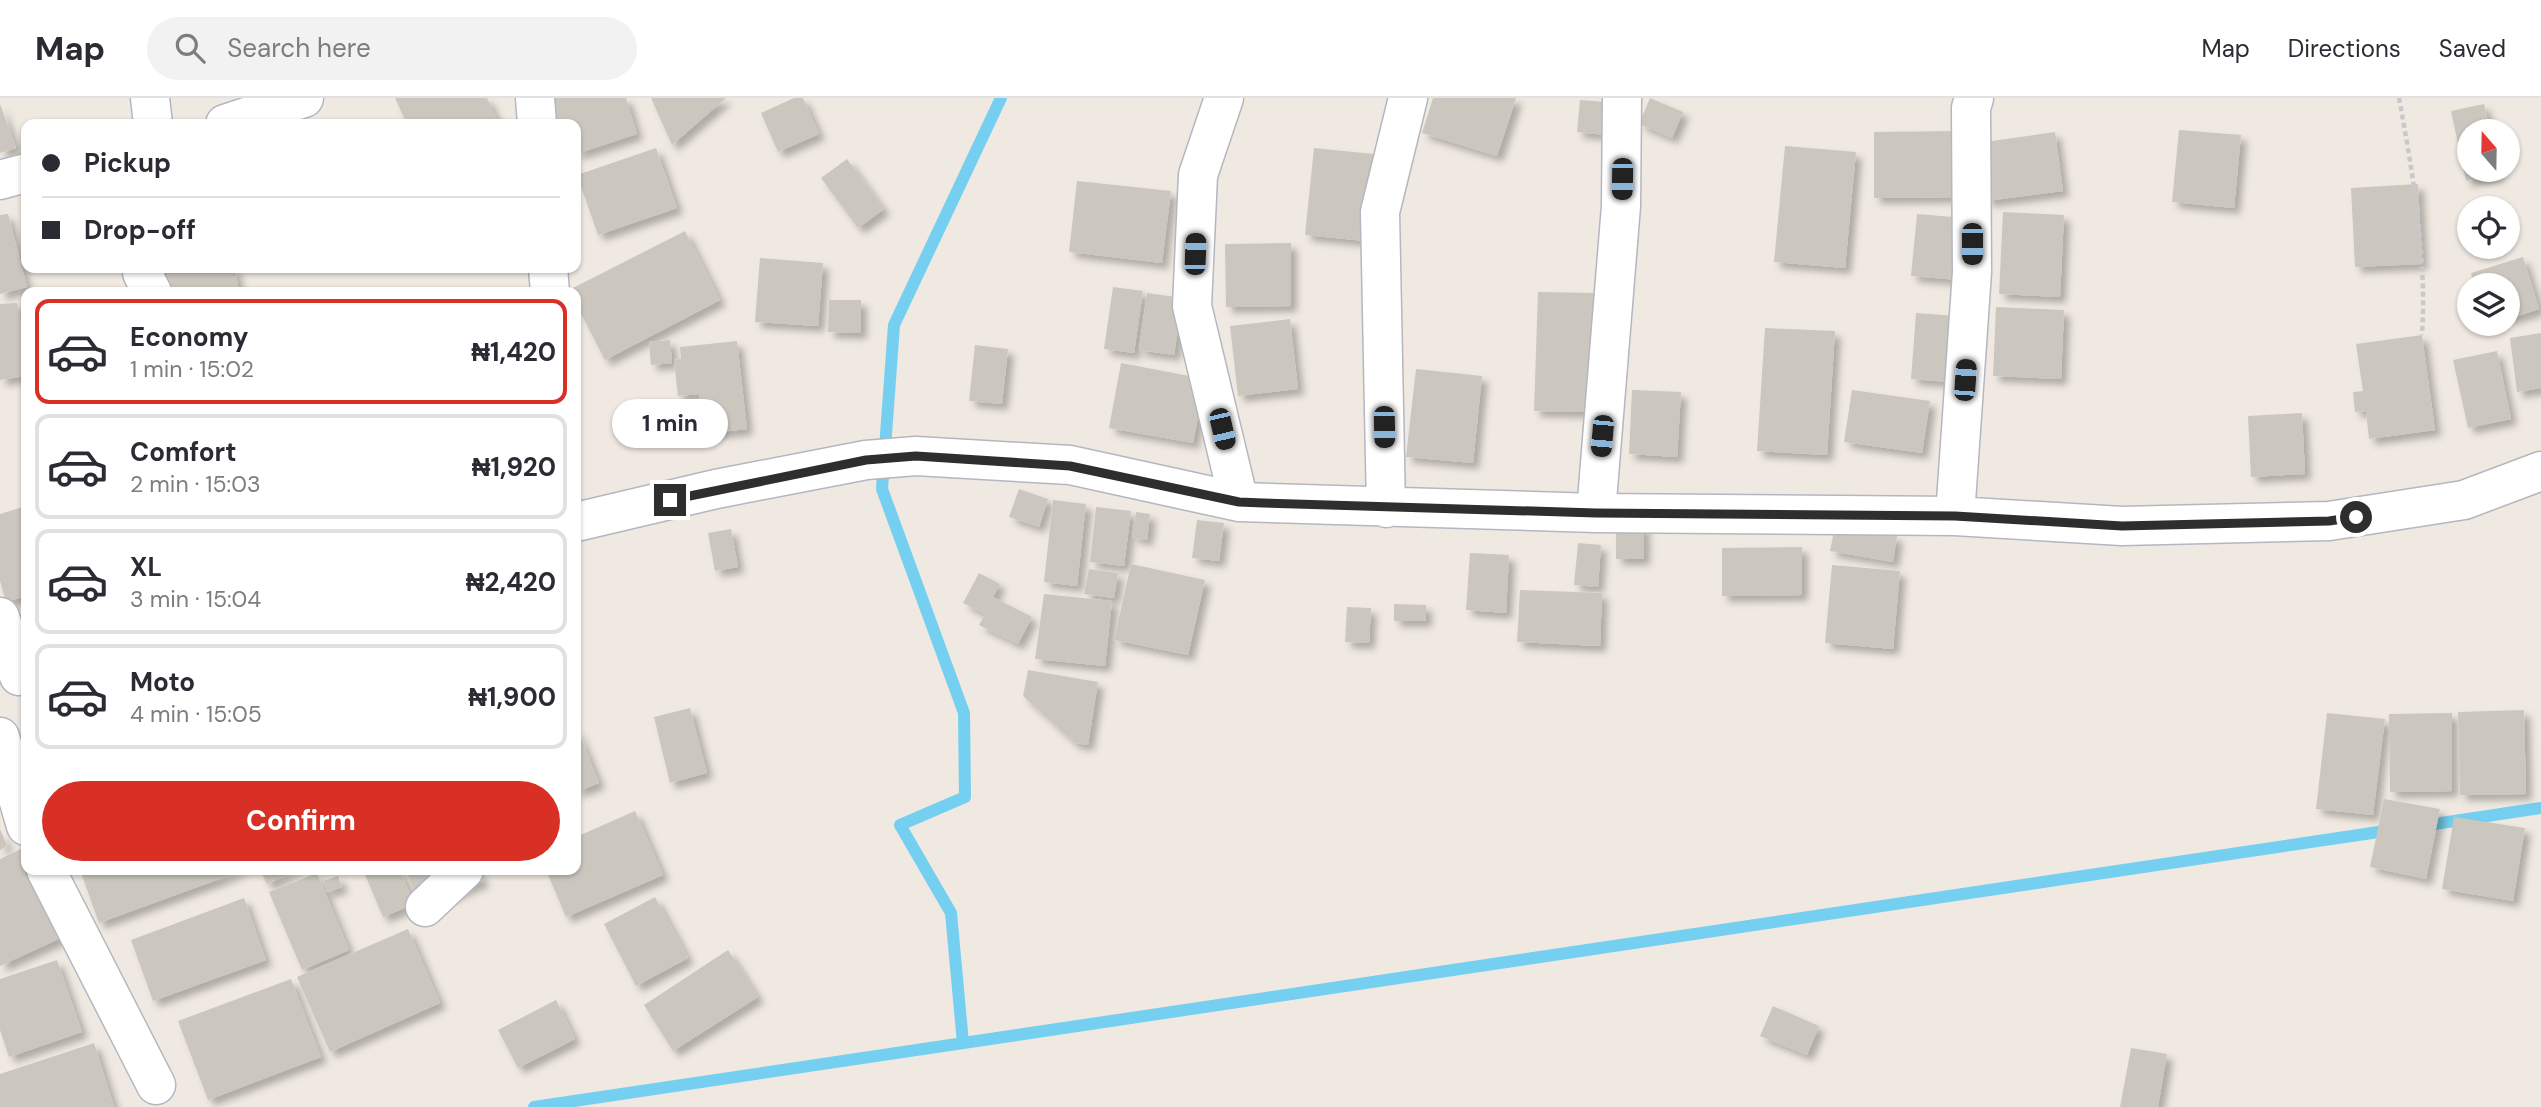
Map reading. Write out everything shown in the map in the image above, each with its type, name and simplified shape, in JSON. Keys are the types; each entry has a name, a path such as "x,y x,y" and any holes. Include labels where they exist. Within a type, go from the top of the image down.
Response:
{"street":[{"path":"150,98 152,119"},
{"path":"240,119 304,98"},
{"path":"534,98 536,119"},
{"path":"1224,98 1198,175 1192,306 1239,502"},
{"path":"1386,508 1380,212 1408,98"},
{"path":"1596,513 1621,206 1622,98"},
{"path":"1955,516 1972,272 1971,108 1975,98"},
{"path":"0,180 21,174"},
{"path":"581,521 716,488 866,460 916,456 1070,466 1239,502 1596,513 1955,516 2122,526 2329,521 2464,500 2541,471"},
{"path":"0,617 15,679"},
{"path":"0,737 21,809"},
{"path":"49,875 156,1085"},
{"path":"425,907 459,875"}],"path":[{"path":"2399,98 2412,171 2424,303 2422,335"}],"building":[{"path":"395,98 487,98 497,119 405,119"},
{"path":"626,98 637,134 581,152 581,119 557,119 551,99"},
{"path":"651,98 726,98 672,145"},
{"path":"794,98 803,98 819,134 778,152 761,113"},
{"path":"1433,98 1516,98 1497,156 1422,133"},
{"path":"1650,98 1683,112 1672,138 1639,124"},
{"path":"1580,100 1619,103 1616,136 1577,132"},
{"path":"0,104 16,148 0,153"},
{"path":"2484,104 2487,119 2457,119 2457,139 2451,111"},
{"path":"2179,130 2241,135 2234,208 2172,202"},
{"path":"1958,131 1958,197 1874,198 1874,132"},
{"path":"2055,132 2063,191 1986,201 1978,143"},
{"path":"1785,146 1856,152 1845,268 1774,262"},
{"path":"656,148 677,208 598,235 581,186 581,174"},
{"path":"1314,148 1383,155 1375,242 1305,235"},
{"path":"847,159 884,209 858,228 821,178"},
{"path":"1077,181 1171,191 1162,263 1069,252"},
{"path":"2418,184 2422,264 2355,267 2351,188"},
{"path":"2003,212 2064,215 2060,297 1999,294"},
{"path":"8,214 21,273 23,273 27,287 0,294 0,215"},
{"path":"1917,214 1964,218 1958,280 1911,276"},
{"path":"685,231 720,300 605,360 581,314 581,287 575,287"},
{"path":"1291,243 1291,306 1226,307 1225,244"},
{"path":"2523,257 2539,309 2520,315 2520,273 2471,273"},
{"path":"760,258 823,263 818,326 755,322"},
{"path":"142,273 236,273 238,287 154,287"},
{"path":"1113,287 1143,291 1134,353 1104,349"},
{"path":"1538,292 1595,293 1592,412 1534,411"},
{"path":"1147,293 1183,298 1174,355 1139,350"},
{"path":"829,300 861,300 861,333 828,332"},
{"path":"17,303 21,323 21,377 0,380 0,304"},
{"path":"1996,307 2064,310 2061,379 1993,376"},
{"path":"1916,313 1956,316 1950,382 1911,379"},
{"path":"1290,319 1298,389 1238,396 1230,326"},
{"path":"1765,328 1835,331 1827,455 1757,451"},
{"path":"2541,333 2541,388 2517,392 2510,338"},
{"path":"2422,335 2435,430 2369,439 2366,411 2355,412 2353,392 2363,391 2356,344"},
{"path":"670,340 672,363 651,365 649,342"},
{"path":"737,341 747,429 703,434 699,394 678,396 674,360 681,359 680,347"},
{"path":"975,345 1008,349 1002,404 969,401"},
{"path":"2497,351 2511,419 2468,428 2453,360"},
{"path":"1121,363 1205,379 1193,443 1109,428"},
{"path":"1416,369 1482,376 1473,463 1406,457"},
{"path":"1632,390 1681,392 1677,457 1629,454"},
{"path":"1852,390 1930,401 1922,453 1844,442"},
{"path":"2302,413 2305,474 2251,477 2248,416"},
{"path":"1019,489 1048,499 1039,527 1009,517"},
{"path":"1053,500 1086,504 1077,586 1044,582"},
{"path":"1096,507 1131,511 1124,566 1090,562"},
{"path":"21,508 21,598 6,602 0,581 0,514"},
{"path":"1136,512 1150,514 1147,540 1132,537"},
{"path":"1197,520 1224,523 1219,561 1192,558"},
{"path":"1616,525 1644,525 1644,559 1616,559"},
{"path":"1835,526 1897,536 1893,562 1830,551"},
{"path":"731,529 738,567 715,571 708,533"},
{"path":"1578,543 1601,545 1598,587 1574,585"},
{"path":"1802,547 1802,595 1722,596 1722,548"},
{"path":"1470,553 1509,555 1506,613 1466,610"},
{"path":"1131,564 1205,580 1188,655 1114,640"},
{"path":"1832,565 1900,571 1893,649 1825,643"},
{"path":"1089,569 1118,573 1114,598 1084,594"},
{"path":"979,573 1000,584 993,597 1032,617 1018,644 979,625 985,614 963,603"},
{"path":"1520,590 1602,593 1600,646 1517,642"},
{"path":"1044,594 1112,601 1105,666 1035,659"},
{"path":"1394,604 1426,605 1426,621 1394,621"},
{"path":"1347,607 1371,608 1369,643 1345,642"},
{"path":"1028,670 1098,682 1088,745 1075,743 1023,696"},
{"path":"690,708 707,773 670,783 654,717"},
{"path":"2524,710 2526,794 2460,795 2458,712"},
{"path":"2327,713 2385,719 2373,815 2316,809"},
{"path":"2452,713 2452,791 2390,792 2389,714"},
{"path":"581,738 599,783 581,790"},
{"path":"2384,799 2440,809 2426,879 2370,867"},
{"path":"635,811 663,875 566,917 548,875 581,875 581,835"},
{"path":"2454,817 2525,828 2513,901 2442,889"},
{"path":"0,829 7,846 0,850"},
{"path":"21,849 21,875 37,875 65,936 0,966 0,859"},
{"path":"82,875 230,875 99,923"},
{"path":"262,875 287,875 267,884"},
{"path":"318,875 349,950 302,970 269,892"},
{"path":"365,875 402,875 414,904 383,917"},
{"path":"407,875 480,875 483,881 422,908"},
{"path":"338,876 342,887 327,892 323,881"},
{"path":"655,897 688,958 636,986 604,924"},
{"path":"244,898 266,960 153,1001 131,940"},
{"path":"408,929 440,1003 330,1052 297,977"},
{"path":"728,950 758,997 673,1051 644,1005"},
{"path":"57,960 82,1032 9,1057 0,1030 0,979"},
{"path":"291,979 321,1057 208,1100 178,1021"},
{"path":"556,1000 575,1039 518,1068 498,1030"},
{"path":"1773,1006 1819,1026 1807,1055 1760,1036"},
{"path":"94,1043 114,1107 0,1107 0,1074"},
{"path":"2131,1048 2167,1054 2158,1107 2120,1107"}],"waterway":[{"path":"963,1043 951,913 900,825 965,797 964,713 882,489 894,325 1001,98"},
{"path":"2421,826 2541,808"},
{"path":"534,1107 2392,830"}],"route":[{"path":"670,500 716,488 866,460 916,456 1070,466 1239,502 1596,513 1955,516 2122,526 2329,521 2356,517"}]}
